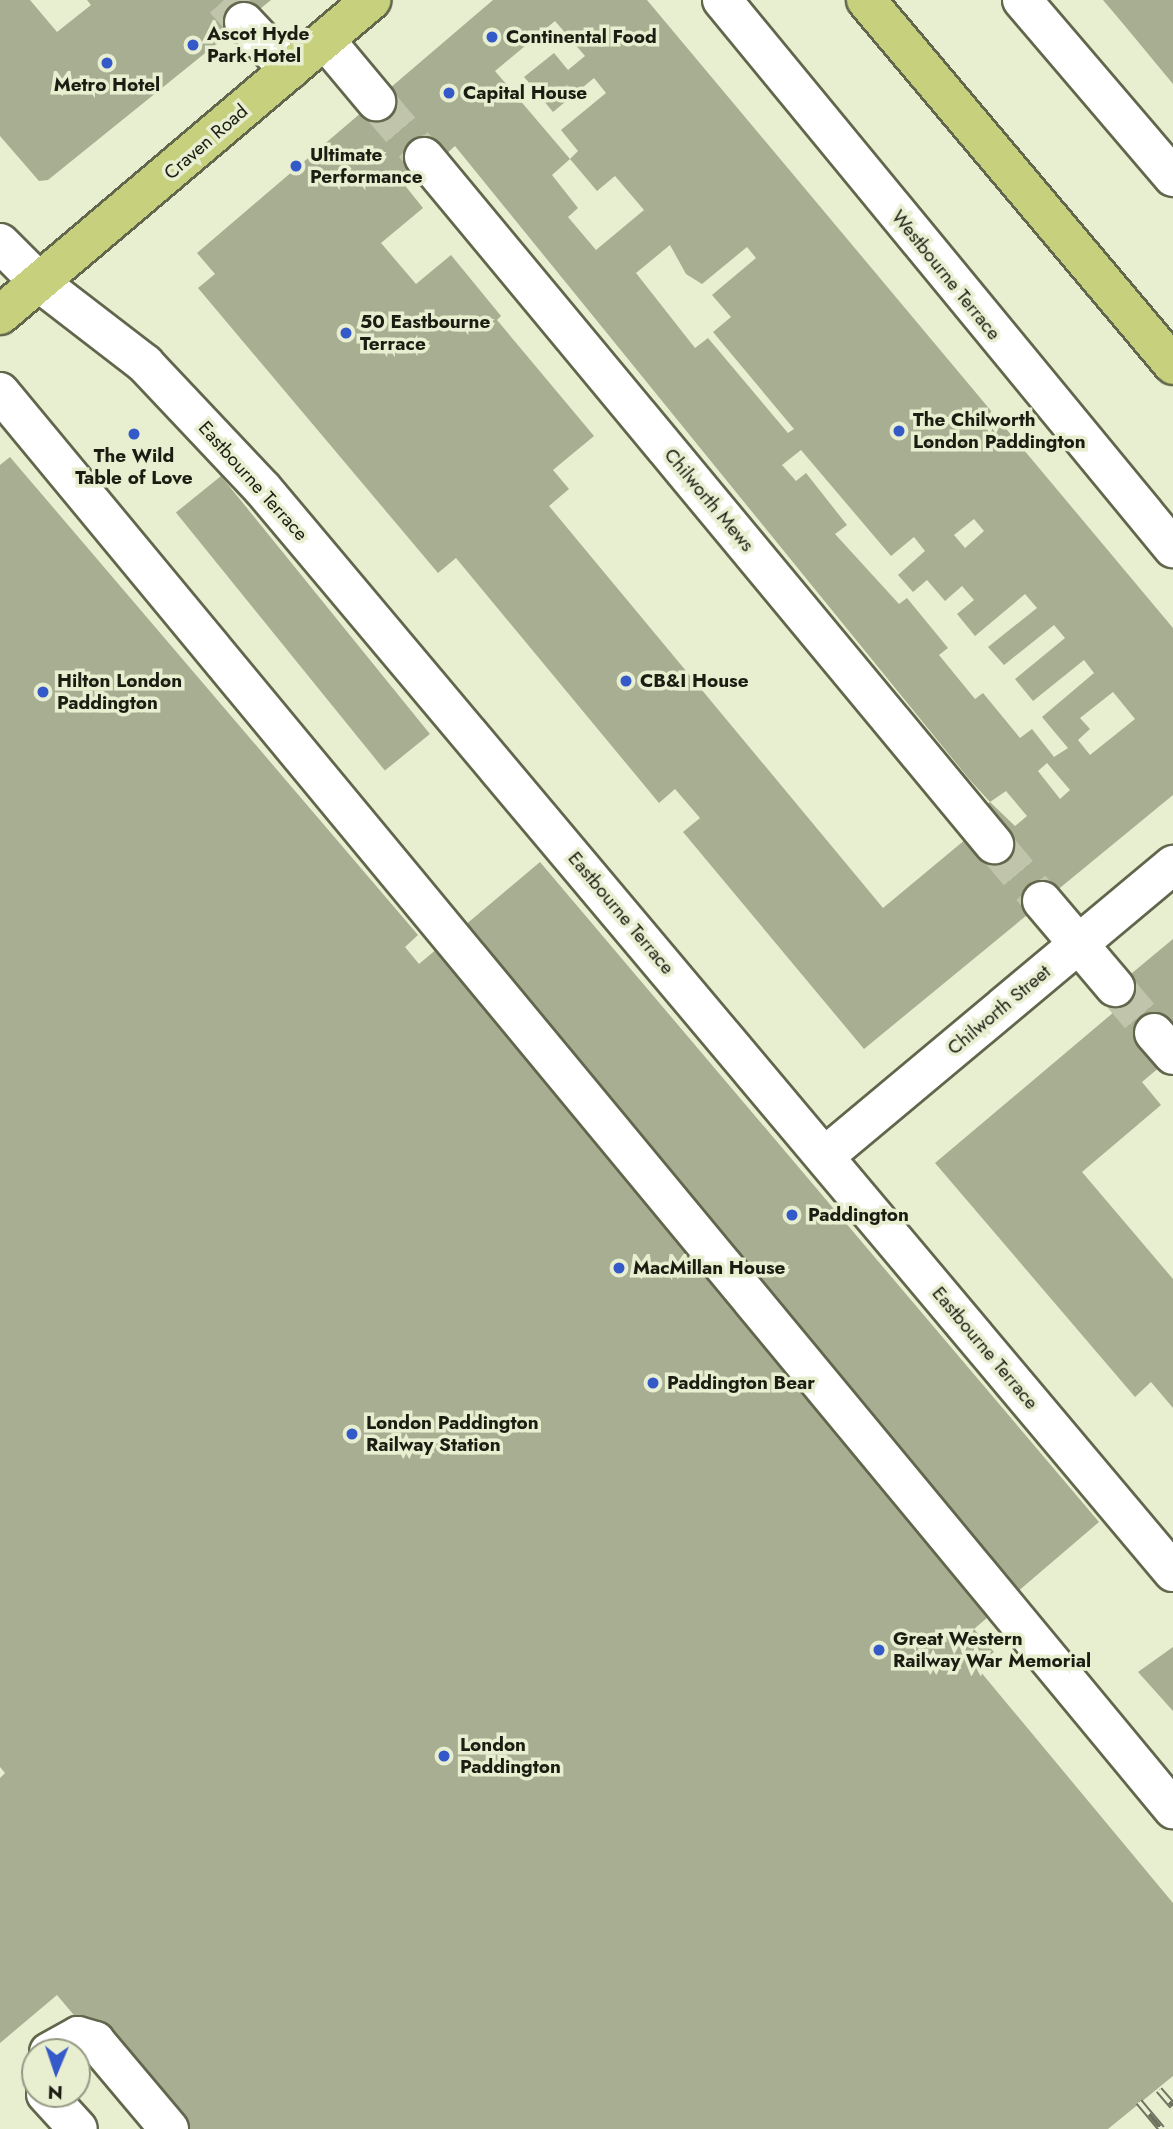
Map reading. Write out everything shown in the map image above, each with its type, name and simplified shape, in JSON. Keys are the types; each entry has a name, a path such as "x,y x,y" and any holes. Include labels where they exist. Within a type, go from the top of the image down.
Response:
{"main road":[{"name":"Craven Road","path":"0,315 372,0"},
{"path":"866,0 1173,365"}],"street":[{"name":"Westbourne Terrace","path":"722,0 1173,548"},
{"path":"1022,0 1173,177"},
{"path":"244,22 289,70"},
{"path":"325,40 376,101"},
{"name":"Chilworth Mews","path":"424,157 994,844"},
{"name":"Eastbourne Terrace","path":"0,243 40,283 145,365 262,488 1173,1572"},
{"path":"0,392 1173,1809"},
{"name":"Chilworth Street","path":"825,1156 1173,865"},
{"path":"1042,901 1115,987"},
{"path":"91,2040 95,2041 169,2129"},
{"path":"59,2108 78,2129"}],"building":[{"path":"0,0 30,0 57,32 91,5 87,0 271,0 48,180 39,181 0,136"},
{"path":"493,0 647,0 1173,628 1173,795 864,1049 683,832 700,818 675,789 659,803 456,558 438,573 198,288 215,274 197,253","holes":["555,21 585,56 568,70 554,53 524,77 553,112 594,78 606,93 561,130 578,151 570,159 495,71","426,134 445,155 455,146 990,802 981,810 972,834 883,908 549,506 569,489 553,470 594,436 497,320 501,316 451,255 416,284 381,243 423,208 399,178 432,149 421,138","570,159 597,191 615,176 644,210 596,250 568,217 578,208 552,175","670,245 686,274 702,284 747,247 756,258 712,295 731,317 713,332 794,429 788,433 708,338 695,348 636,273","801,450 891,556 914,537 925,551 898,575 913,592 927,580 945,601 962,586 974,600 957,614 975,636 1025,594 1037,608 988,647 1004,665 1054,625 1065,638 1015,679 1033,701 1084,660 1094,673 1042,717 1068,748 1054,757 1032,729 1020,738 983,693 975,699 939,655 948,648 907,598 899,604 835,534 847,525 806,473 796,481 782,465","974,519 984,531 965,548 954,535","1113,692 1135,719 1090,755 1078,740 1090,729 1080,718","1047,763 1070,790 1060,799 1038,771","1006,791 1027,816 1015,826 990,802"]},
{"path":"1103,0 1173,0 1173,84 1125,26"},
{"name":"London Paddington Railway Station","path":"10,457 418,935 405,947 419,964 540,862 1099,1522 974,1629 994,1652 975,1665 1173,1903 1173,2076 1108,2129 170,2129 57,1995 0,2043 0,1778 5,1773 0,1767 0,465"},
{"path":"221,476 430,734 385,771 176,513"},
{"path":"1173,939 1173,1028 1161,1066 1142,1082 1161,1105 1082,1172 1173,1279 1173,1408 1151,1382 1135,1397 935,1163 1114,1012 1102,998"},
{"path":"1173,1647 1173,1711 1138,1672"}],"tunnel":[{"path":"224,0 244,22"},
{"path":"376,101 424,157"},
{"path":"994,844 1042,901"},
{"path":"1115,987 1154,1033"}],"railway":[{"path":"1159,2090 1173,2106"},
{"path":"1139,2102 1162,2129"}],"place":[{"name":"Continental Food","path":"492,37"},
{"name":"Ascot Hyde Park Hotel","path":"193,45"},
{"name":"Metro Hotel","path":"107,63"},
{"name":"Capital House","path":"449,93"},
{"name":"Ultimate Performance","path":"296,166"},
{"name":"50 Eastbourne Terrace","path":"346,333"},
{"name":"The Chilworth London Paddington","path":"899,431"},
{"name":"The Wild Table of Love","path":"134,434"},
{"name":"CB&I House","path":"626,681"},
{"name":"Hilton London Paddington","path":"43,692"},
{"name":"Paddington","path":"792,1215"},
{"name":"MacMillan House","path":"619,1268"},
{"name":"Paddington Bear","path":"653,1383"},
{"name":"London Paddington Railway Station","path":"352,1434"},
{"name":"Great Western Railway War Memorial","path":"879,1650"},
{"name":"London Paddington","path":"444,1756"}]}
